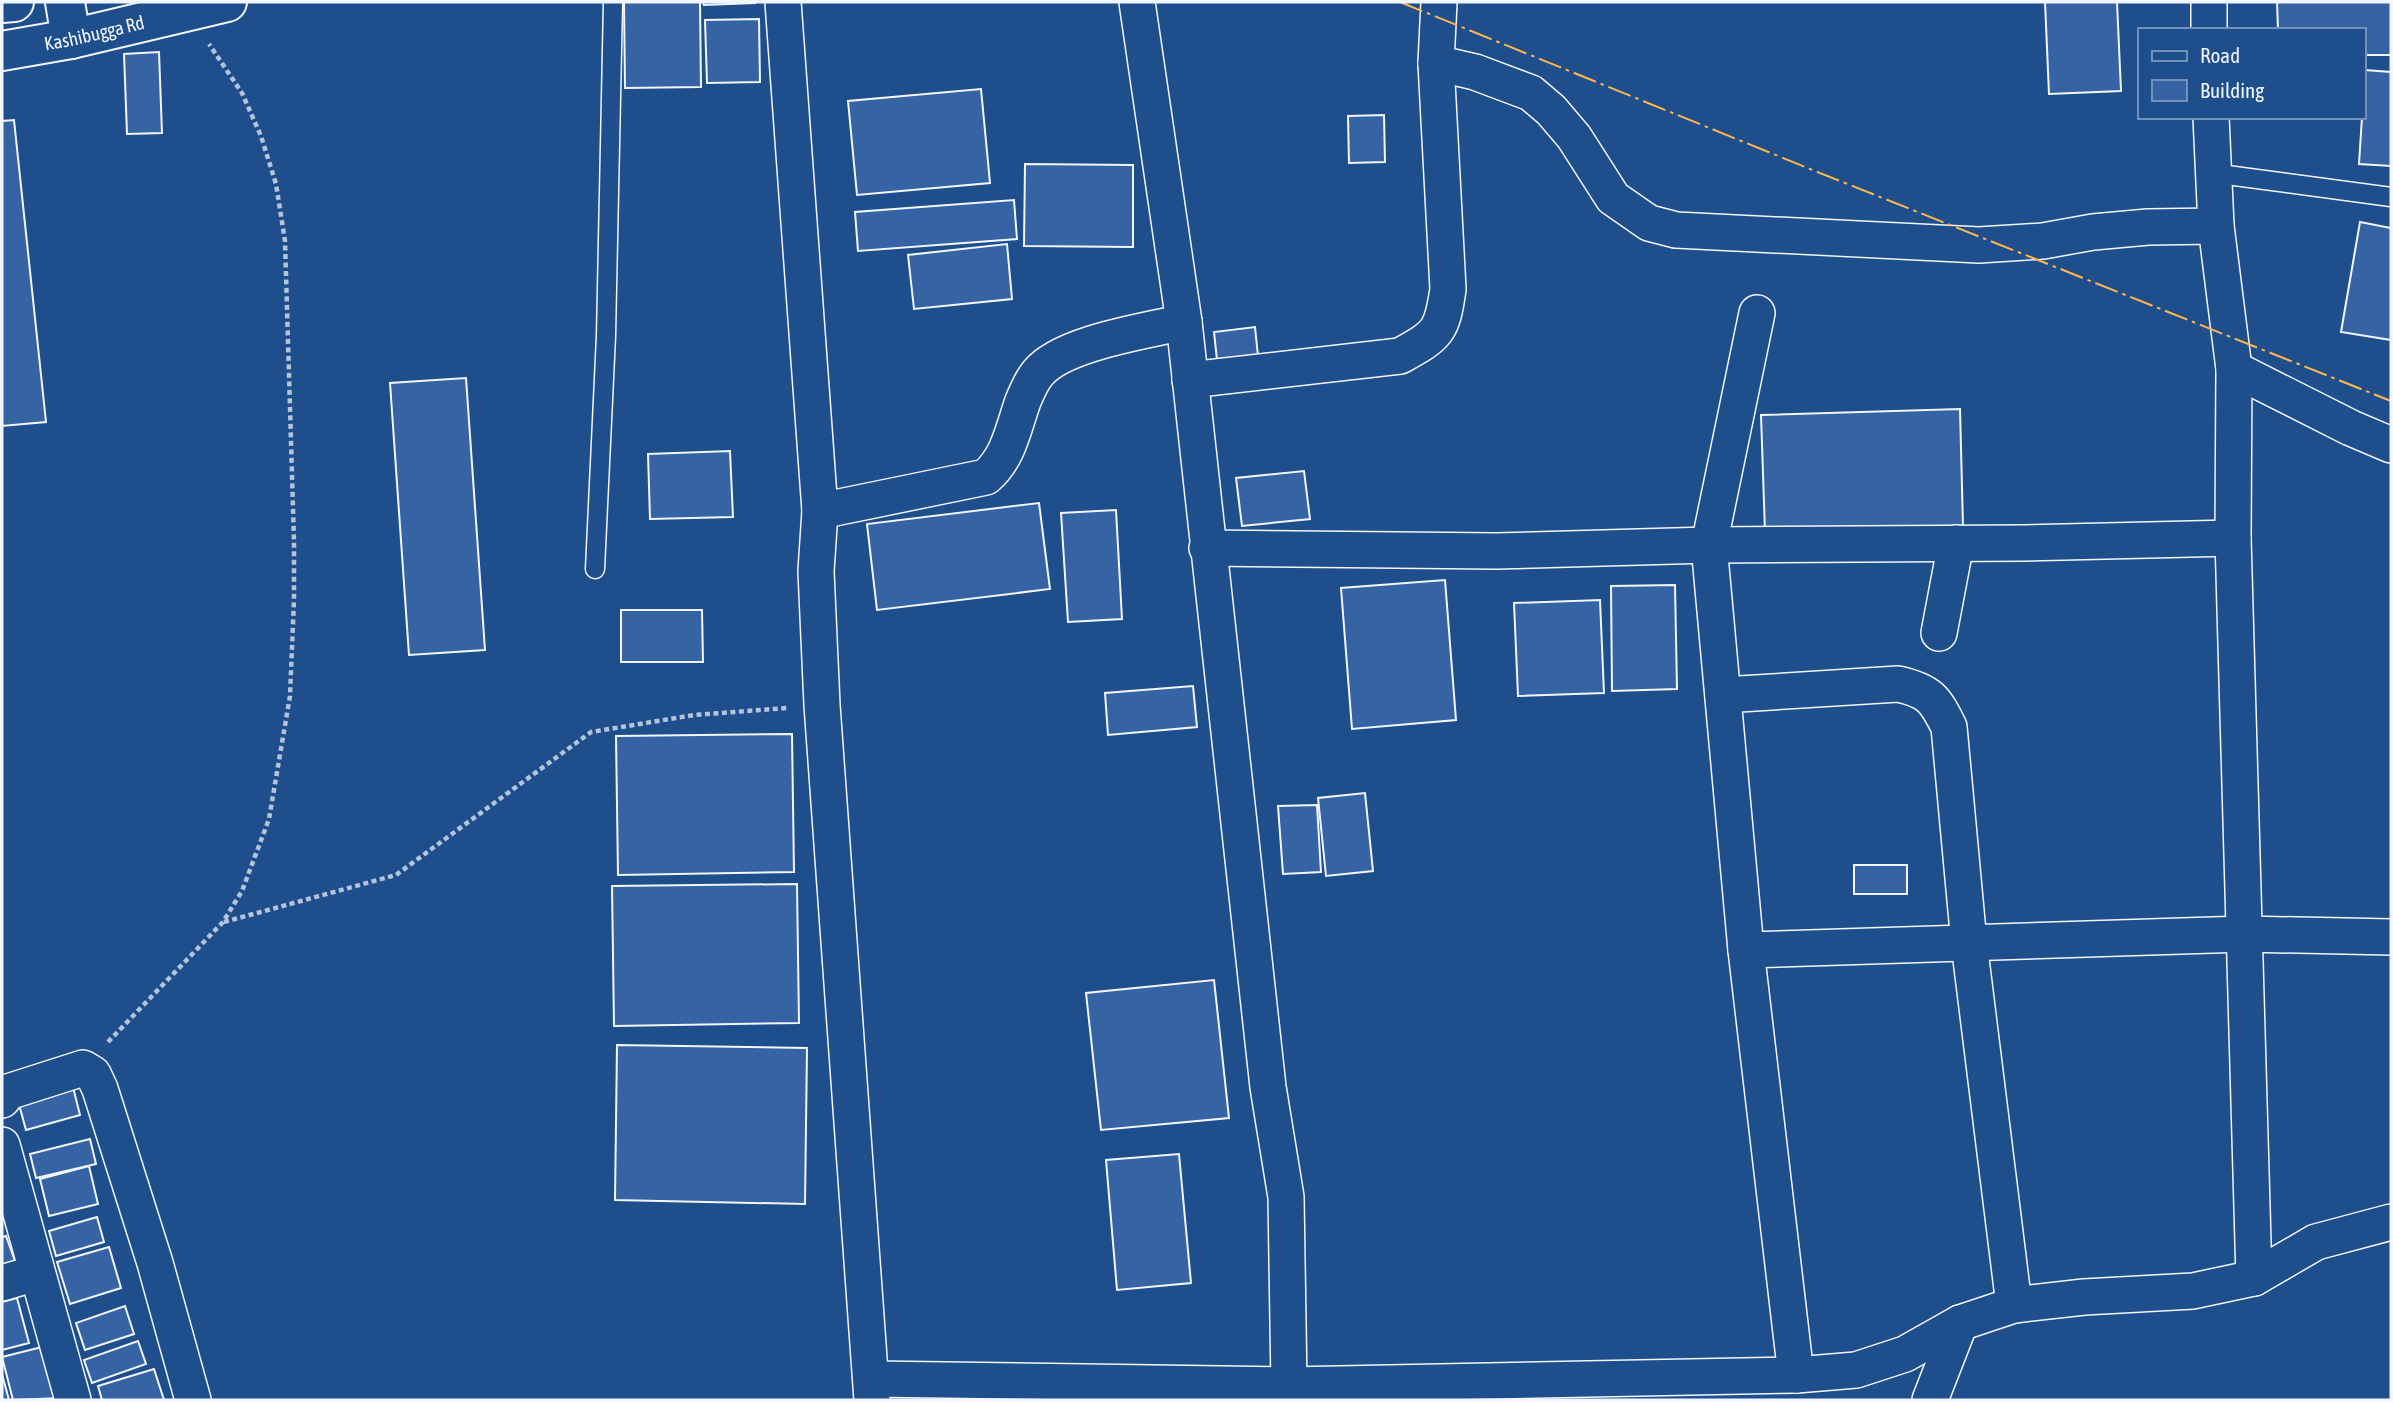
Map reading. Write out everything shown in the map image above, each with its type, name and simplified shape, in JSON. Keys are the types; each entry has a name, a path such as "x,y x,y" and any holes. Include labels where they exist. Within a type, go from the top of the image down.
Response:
{"main road":[{"path":"2,4 14,2"},
{"path":"65,2 71,39"},
{"name":"Kashibugga Rd","path":"2,51 71,39 227,2"}],"street":[{"path":"783,2 820,511 816,571 822,705 872,1390 1796,1375 1856,1370 1905,1354 1960,1323 2014,1305 2084,1297 2193,1291 2254,1278 2316,1242 2391,1222"},
{"path":"1137,2 1184,322 1268,1087 1286,1197 1289,1385"},
{"path":"1190,380 1400,356 1427,341 1444,320 1448,289 1436,63 1439,2"},
{"path":"2209,2 2209,28"},
{"path":"1436,63 1475,72 1531,93 1551,110 1574,137 1613,198 1649,223 1676,230 1979,245 2043,241 2093,232 2148,227 2216,226"},
{"path":"2211,119 2216,226 2234,369 2233,538 2254,1278"},
{"path":"1757,313 1709,545 1746,950 1796,1375"},
{"path":"820,511 986,477 999,465 1028,389 1039,371 1061,355 1081,347 1184,322"},
{"path":"2234,369 2351,428 2391,445"},
{"path":"1207,548 1496,551 1709,545 2233,538"},
{"path":"1939,633 1956,543"},
{"path":"1723,695 1898,684 1920,689 1936,702 1949,727 1969,943 2014,1305"},
{"path":"1746,950 2244,934 2391,937"},
{"path":"2,1100 8,1092 83,1068 93,1074 100,1088 155,1263 193,1400"},
{"path":"2,1145 73,1400"},
{"path":"2,1283 36,1273"},
{"path":"1930,1400 1960,1323"}],"lane":[{"path":"595,569 606,336 613,2"},
{"path":"2212,173 2391,197"}],"path":[{"path":"83,1068 223,922 242,891 269,818 290,696 295,541 285,241 276,184 261,136 242,93 188,11"},
{"path":"223,922 396,875 591,732 694,715 822,705"}],"building":[{"path":"624,2 700,2 701,87 625,88"},
{"path":"703,2 755,2 755,3 704,5"},
{"path":"2045,2 2117,2 2121,91 2049,94"},
{"path":"2277,2 2391,2 2391,55 2365,55 2365,28 2278,28"},
{"path":"759,19 760,82 707,83 705,20"},
{"path":"159,52 162,133 127,134 124,54"},
{"path":"2365,70 2391,72 2391,166 2359,164 2362,119 2365,119"},
{"path":"981,89 990,183 857,195 848,101"},
{"path":"1384,115 1385,162 1349,163 1348,116"},
{"path":"14,120 46,422 2,426 2,121"},
{"path":"1025,164 1133,165 1133,247 1024,246"},
{"path":"1014,200 1017,239 858,251 855,212"},
{"path":"2360,222 2391,228 2391,340 2341,332"},
{"path":"1007,244 1012,299 914,309 908,255"},
{"path":"1255,327 1258,356 1217,360 1214,332"},
{"path":"466,378 485,650 409,655 390,383"},
{"path":"1960,409 1963,526 1765,532 1761,415"},
{"path":"730,451 733,517 650,519 648,454"},
{"path":"1304,471 1310,519 1242,526 1236,478"},
{"path":"1039,503 1050,589 877,610 867,524"},
{"path":"1116,510 1122,619 1068,622 1061,513"},
{"path":"1445,580 1456,720 1352,729 1341,588"},
{"path":"1675,585 1677,689 1612,691 1611,586"},
{"path":"1600,600 1604,693 1518,696 1514,603"},
{"path":"621,610 702,610 703,662 621,662"},
{"path":"1193,686 1197,727 1108,735 1105,693"},
{"path":"792,734 794,872 618,875 616,736"},
{"path":"1365,793 1373,871 1326,876 1318,798"},
{"path":"1317,805 1321,872 1283,874 1278,806"},
{"path":"1854,865 1907,865 1907,894 1854,894"},
{"path":"797,884 799,1023 614,1026 612,886"},
{"path":"1214,980 1229,1118 1101,1130 1086,993"},
{"path":"617,1045 807,1048 805,1204 615,1200"},
{"path":"72,1083 80,1115 26,1130 17,1097"},
{"path":"90,1139 96,1164 36,1178 30,1154"},
{"path":"1179,1154 1191,1283 1117,1290 1106,1160"},
{"path":"89,1166 98,1204 49,1216 40,1179"},
{"path":"97,1217 104,1242 56,1256 49,1231"},
{"path":"6,1236 15,1261 2,1265 2,1237"},
{"path":"109,1247 121,1288 70,1304 57,1262"},
{"path":"17,1298 29,1343 2,1350 2,1302"},
{"path":"125,1306 134,1334 85,1350 76,1323"},
{"path":"138,1341 146,1364 92,1383 84,1360"},
{"path":"46,1346 60,1398 13,1400 2,1357"},
{"path":"154,1369 164,1400 102,1400 98,1386"},
{"path":"2,1374 9,1400 2,1400"}],"power":[{"path":"1400,2 2391,401"}]}
